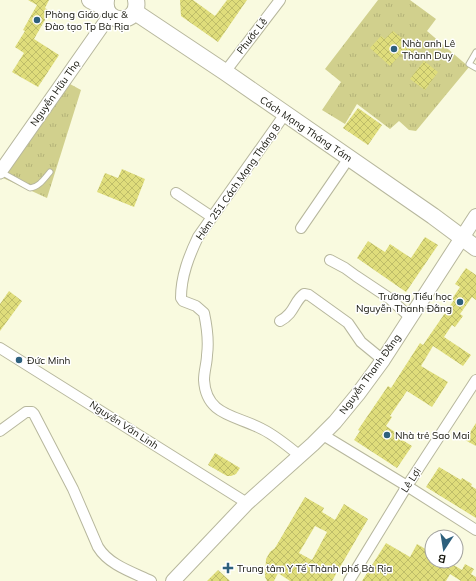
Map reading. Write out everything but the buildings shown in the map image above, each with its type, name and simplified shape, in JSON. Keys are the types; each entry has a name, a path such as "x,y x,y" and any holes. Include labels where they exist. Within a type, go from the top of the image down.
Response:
{"main road":[{"path":"90,0 108,8 117,19 125,19 135,6"},
{"name":"Cách Mạng Tháng Tám","path":"135,6 224,72 476,248"},
{"name":"Nguyễn Thanh Đằng","path":"172,581 247,504 323,435 335,422 383,360 476,216"}],"street":[{"name":"Phước Lễ","path":"224,72 280,0"},
{"name":"Nguyễn Hữu Thọ","path":"0,172 108,8"},
{"name":"Hẻm 251 Cách Mạng Tháng 8","path":"285,114 198,237 191,251 184,274 181,298 183,301 196,306 204,313 208,342 204,379 209,401 215,407 228,414 262,428 272,434 300,456"},
{"path":"301,228 349,158"},
{"path":"176,193 212,217"},
{"path":"330,260 345,268 389,298 410,317"},
{"path":"280,321 291,313 300,297 304,294 309,295 348,323 361,342 383,360"},
{"name":"Nguyễn Văn Linh","path":"0,348 247,504"},
{"name":"Lê Lợi","path":"348,581 407,486 476,380"},
{"path":"0,432 26,412 32,412 73,489 102,554 115,564 151,581"},
{"path":"323,435 476,530"}],"lane":[{"path":"476,52 469,64 476,68"},
{"path":"0,172 30,188 38,185 50,172"}],"green space":[{"name":"Nhà anh Lê Thành Duy","path":"378,0 410,0 436,19 427,31 469,67 416,131 409,130 399,121 390,129 357,104 345,124 322,110 341,82 325,69"},
{"path":"70,84 81,90 47,198 3,178"}],"place":[{"name":"Phòng Giáo dục & Đào tạo Tp Bà Rịa","path":"37,20"},
{"name":"Nhà anh Lê Thành Duy","path":"394,49"},
{"name":"Trường Tiểu học Nguyễn Thanh Đằng","path":"460,302"},
{"name":"Đức Minh","path":"19,360"},
{"name":"Nhà trẻ Sao Mai","path":"387,435"},
{"name":"Trung tâm Y Tế Thành phố Bà Rịa","path":"228,568"}]}
